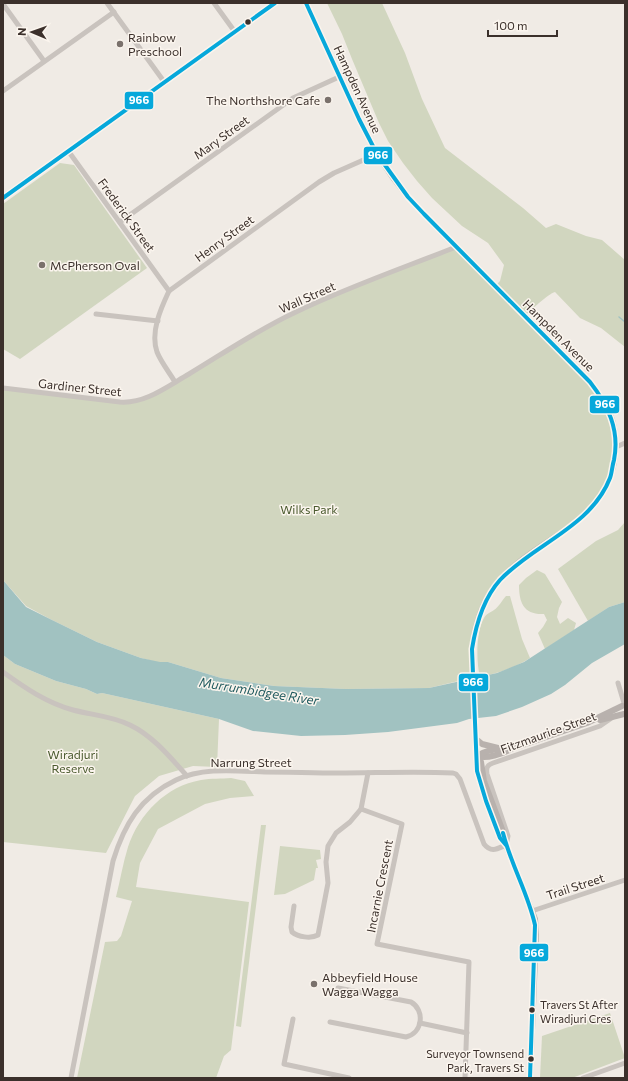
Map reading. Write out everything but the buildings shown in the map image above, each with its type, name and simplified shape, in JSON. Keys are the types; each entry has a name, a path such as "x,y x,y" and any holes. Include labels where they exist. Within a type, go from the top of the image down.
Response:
{"main road":[{"name":"Hampden Avenue","path":"306,3 359,119 377,154 408,197 590,382 606,405 612,419 615,433 616,447 614,463 604,492 596,504 576,522 528,555 503,577 489,595 477,622 472,649 477,756 476,763 479,780 500,838 506,845 534,919 536,934 530,1078"},
{"path":"624,704 622,711 625,714"},
{"name":"Fitzmaurice Street","path":"477,756 482,757 504,753 511,749 587,722 624,704"},
{"name":"Fitzmaurice Street","path":"587,722 625,714"},
{"path":"476,736 482,744 503,748"},
{"name":"Fitzmaurice Street","path":"477,756 482,752 503,748 511,749"}],"street":[{"path":"107,3 165,83"},
{"path":"214,3 235,32"},
{"path":"3,198 275,3"},
{"path":"3,4 44,61"},
{"path":"3,91 114,12"},
{"name":"Mary Street","path":"120,222 293,98 340,77"},
{"name":"Frederick Street","path":"69,152 169,291"},
{"name":"Henry Street","path":"175,382 158,352 156,341 160,311 169,291 319,182 334,173 377,154"},
{"name":"Wall Street","path":"175,382 296,312 456,247"},
{"path":"96,314 158,321"},
{"name":"Gardiner Street","path":"3,388 127,403 141,400 175,382"},
{"path":"616,447 625,443"},
{"path":"3,672 30,692 64,707 108,717 132,726 146,735 164,751 187,776"},
{"path":"624,704 619,685 625,694"},
{"name":"Fitzmaurice Street","path":"506,845 508,836 487,774 488,766 600,726 614,716"},
{"name":"Narrung Street","path":"70,1078 113,861 120,838 129,821 148,798 170,783 187,776 220,771 455,773 460,779 484,844 492,850 506,845"},
{"path":"294,906 291,926 292,932 296,935 313,938 318,936 328,883 326,862 328,846 336,833 350,822 361,809 368,773"},
{"name":"Incarnie Crescent","path":"361,809 402,824 377,944 470,962 465,1078"},
{"name":"Trail Street","path":"532,911 625,880"},
{"path":"330,1022 406,1037 413,1034 420,1022 419,1011 411,1002 338,988"},
{"path":"293,1019 284,1064 349,1078"},
{"path":"420,1022 466,1033"},
{"path":"583,1078 625,1063"}],"green space":[{"name":"Wilks Park","path":"327,3 382,3 405,53 422,99 445,148 523,208 546,228 556,224 586,236 602,240 625,260 625,347 601,328 580,318 555,292 535,306 525,316 581,373 612,419 614,463 596,504 506,574 480,614 472,658 469,660 471,678 429,688 346,689 274,686 221,678 168,662 160,663 141,658 97,642 50,619 26,606 3,580 3,388 120,402 141,400 296,312 456,247 495,286 500,281 504,265 488,243 462,226 432,198 403,163 388,141"},
{"name":"McPherson Oval","path":"60,163 74,165 147,268 20,359 3,349 3,204"},
{"path":"625,522 625,602 609,607 588,621 558,569 596,541 618,530"},
{"path":"537,570 545,574 562,602 557,617 560,624 568,618 576,623 574,630 545,649 538,633 547,620 544,614 537,614 527,610 524,607 519,591 519,585"},
{"path":"506,596 510,596 522,639 530,658 499,672 480,677 478,663 478,639 481,624 485,616 494,610"},
{"name":"Wiradjuri Reserve","path":"3,655 15,664 56,681 86,689 97,694 102,693 219,719 217,767 193,766 159,776 135,796 106,853 3,842"},
{"path":"231,778 245,781 254,796 230,798 205,804 158,829 140,863 136,887 249,902 231,1050 224,1056 216,1078 77,1078 105,942 117,941 121,936 132,901 116,897 126,853 139,823 156,803 176,788 201,780"},
{"path":"261,825 266,825 241,1027 236,1026"},
{"path":"280,846 320,850 321,859 316,860 318,868 316,868 314,880 285,894 274,895"},
{"path":"610,1013 625,1058 572,1078 540,1078 542,1036"}],"water":[{"name":"Murrumbidgee River","path":"3,580 26,607 97,642 141,658 168,662 221,678 274,686 346,689 429,688 497,673 524,662 609,607 625,602 625,644 592,663 565,685 551,694 522,707 496,716 469,719 457,723 388,732 301,736 253,731 219,719 102,693 97,694 86,689 56,681 15,664 3,655"}],"waterway":[{"path":"619,317 625,322"}],"transit line":[{"name":"966","path":"3,198 275,3"},
{"name":"966","path":"306,3 359,119 377,154 408,197 590,382 607,409 614,428 614,460 610,478 601,495 590,510 576,522 514,567 500,580 489,595 481,612 476,630 472,649 477,771 486,801 500,838 506,845"},
{"name":"966","path":"503,833 535,925 530,1078"}],"place":[{"name":"Rainbow Preschool","path":"120,44"},
{"name":"The Northshore Cafe","path":"328,100"},
{"name":"McPherson Oval","path":"42,265"},
{"name":"Abbeyfield House Wagga Wagga","path":"314,984"},
{"name":"Travers St After Wiradjuri Cres","path":"532,1010"},
{"name":"Surveyor Townsend Park, Travers St","path":"531,1059"}]}
